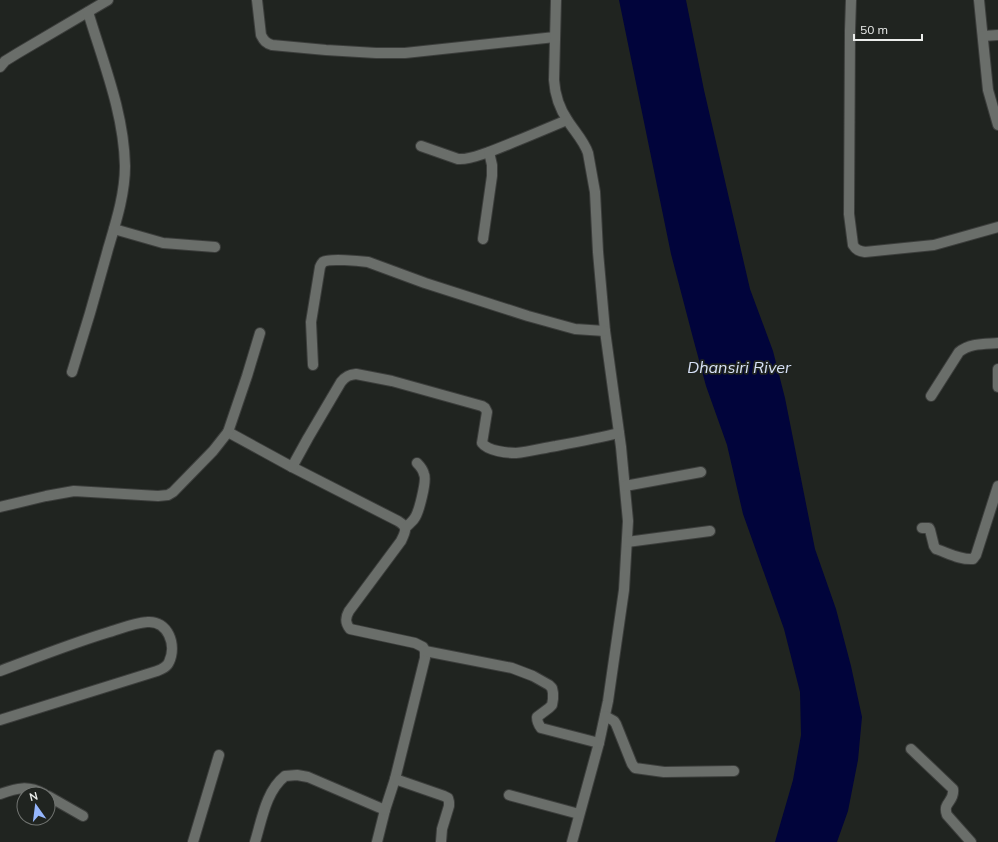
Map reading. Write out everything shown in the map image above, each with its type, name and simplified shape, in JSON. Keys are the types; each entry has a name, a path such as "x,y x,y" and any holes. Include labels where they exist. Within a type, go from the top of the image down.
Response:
{"street":[{"path":"0,67 5,61 108,0"},
{"path":"257,0 261,35 266,43 272,44 333,50 405,54 555,37"},
{"path":"556,0 555,92 557,100 567,120 586,147 595,192 598,252 605,331 619,433 628,517 624,590 608,701 572,842"},
{"path":"851,0 849,214 853,245 855,249 865,252 924,247 998,227"},
{"path":"980,0 988,90 998,125"},
{"path":"72,372 117,220 124,180 124,153 121,129 113,92 88,12"},
{"path":"983,36 998,35"},
{"path":"421,146 464,160 489,152 567,120"},
{"path":"483,239 492,176 492,164 489,152"},
{"path":"114,229 163,243 215,247"},
{"path":"313,365 311,322 320,267 322,263 329,261 368,262 528,316 575,329 605,331"},
{"path":"0,507 74,491 147,496 158,496 173,492 213,451 228,432 260,333"},
{"path":"931,396 959,352 964,348 970,345 998,343"},
{"path":"998,369 998,387"},
{"path":"292,467 341,382 345,377 356,374 392,381 486,408 487,412 482,443 488,448 501,451 516,453 619,433"},
{"path":"228,432 292,467 404,524 406,528"},
{"path":"377,842 425,658 423,647 415,643 350,629 347,626 346,616 401,541 405,534 406,528 417,513 423,492 425,476 417,463"},
{"path":"625,486 701,472"},
{"path":"922,528 929,528 936,549 968,560 973,559 976,555 998,486"},
{"path":"627,542 710,531"},
{"path":"0,671 94,636 147,622 154,622 163,627 170,636 172,647 169,662 164,668 0,720"},
{"path":"424,651 512,668 533,676 552,688 554,699 552,705 537,716 538,724 541,728 598,743"},
{"path":"605,716 614,721 616,724 635,768 664,772 734,771"},
{"path":"911,749 953,789 954,796 946,806 947,815 971,842"},
{"path":"193,842 219,755"},
{"path":"255,842 268,799 275,786 285,776 298,775 308,777 385,810"},
{"path":"394,779 448,798 450,806 442,829 441,842"},
{"path":"0,794 16,789"},
{"path":"509,795 579,814"},
{"path":"56,801 83,816"}],"water":[{"name":"Dhansiri River","path":"619,0 686,0 704,90 750,289 773,351 785,398 815,549 836,609 851,666 862,717 858,760 848,811 837,842 775,842 793,780 801,735 800,692 784,629 743,514 727,445 706,386 671,254"}]}
